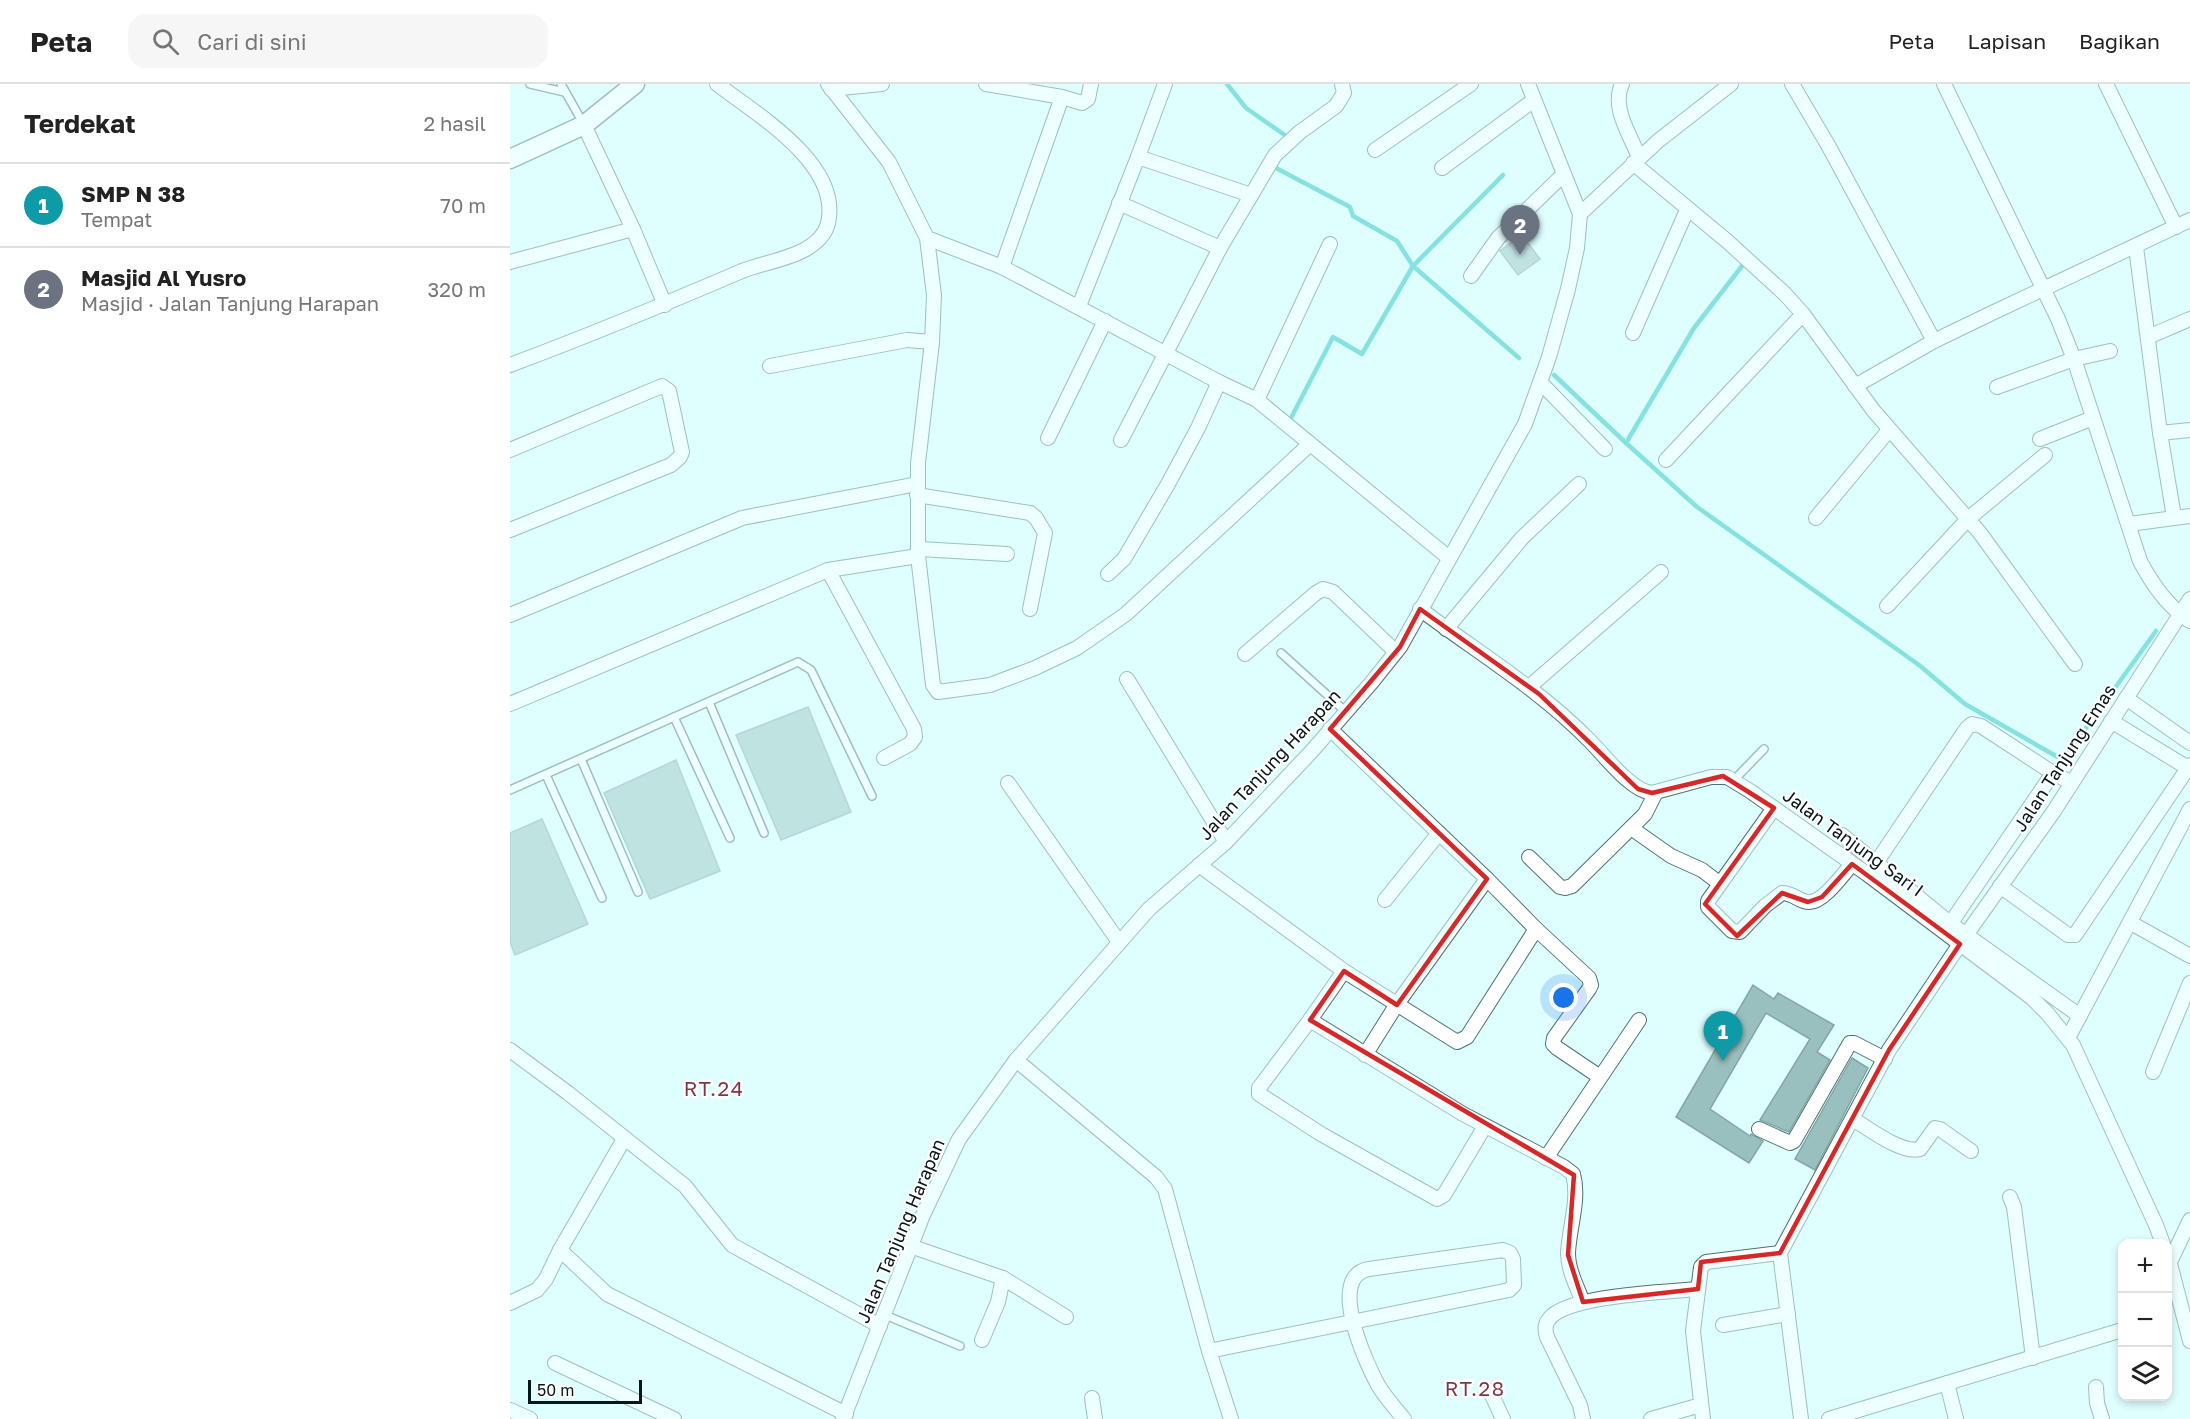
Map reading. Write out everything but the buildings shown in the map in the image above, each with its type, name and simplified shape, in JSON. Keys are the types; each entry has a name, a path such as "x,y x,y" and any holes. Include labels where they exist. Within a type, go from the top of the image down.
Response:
{"street":[{"path":"510,159 584,125 634,84"},
{"path":"510,365 665,305 745,270 804,250 825,232 830,206 818,172 801,150 717,84"},
{"path":"830,86 882,84"},
{"path":"986,84 1084,103 1088,99 1091,84"},
{"path":"1079,306 1165,84"},
{"path":"1121,440 1220,248 1275,155 1340,101 1344,93 1342,84"},
{"path":"1375,150 1471,84"},
{"name":"Jalan Tanjung Harapan","path":"844,1416 922,1215 959,1138 1016,1060 1119,942 1149,909 1226,842 1330,729 1396,652 1525,424 1541,383 1570,279 1577,248 1580,214 1528,84"},
{"path":"1622,84 1618,99 1636,160 1687,210 1749,261 1803,314 1889,430 1968,519 2075,664"},
{"path":"1580,214 1636,160 1731,84"},
{"path":"1792,84 1828,145 1934,341"},
{"path":"1944,84 2044,288 2074,359 2146,572 2160,593 2185,618"},
{"path":"2106,84 2176,227"},
{"path":"830,86 890,162 927,238 934,295 932,342 917,489 918,553 933,685 936,691 942,693 990,685 1035,668 1077,648 1126,614 1309,445"},
{"path":"1002,267 1062,97"},
{"path":"1442,168 1534,100"},
{"path":"584,125 633,229 665,305"},
{"path":"1138,157 1251,195"},
{"path":"1471,276 1498,238 1564,174"},
{"path":"1119,203 1220,248"},
{"path":"1633,333 1687,210"},
{"path":"1855,386 1934,341 2190,220"},
{"path":"510,262 633,229"},
{"path":"927,238 1002,267 1257,400 1449,558"},
{"path":"1257,400 1330,244"},
{"path":"2136,247 2160,433 2174,517"},
{"path":"1666,460 1803,314"},
{"path":"2148,338 2190,319"},
{"path":"1048,438 1105,321"},
{"path":"770,366 907,340 932,342"},
{"path":"1997,387 2074,359 2110,351"},
{"path":"1108,574 1124,559 1168,484 1198,429 1219,382"},
{"path":"1541,383 1605,449"},
{"path":"510,450 662,386 669,391 682,452 671,465 510,530"},
{"path":"2040,439 2093,418"},
{"path":"1816,518 1889,430"},
{"path":"2160,433 2190,430"},
{"path":"1887,606 1968,519 2045,454"},
{"path":"1446,629 1522,538 1579,484"},
{"path":"510,615 742,518 917,489 1030,513 1036,518 1045,532 1030,609"},
{"path":"2129,524 2190,516"},
{"path":"510,704 828,570 918,553 1007,554"},
{"path":"828,570 914,729 915,737 910,744 885,758"},
{"path":"1529,687 1661,572"},
{"path":"1245,654 1323,589 1332,592 1396,652"},
{"name":"Jalan Tanjung Emas","path":"1780,1253 1885,1059 1963,939 2072,783 2119,710 2185,618 2190,599"},
{"path":"1420,609 1529,687 1572,723 1631,784 1647,792 1656,792 1645,814 1572,885 1565,888 1560,887 1529,856"},
{"path":"1127,679 1226,842"},
{"path":"2119,710 2190,743"},
{"path":"2000,886 2068,935 2075,935 2189,766 2119,710"},
{"path":"1876,862 1972,723 1981,726 2052,773 2072,783"},
{"path":"1330,729 1536,929 1586,974 1591,985 1554,1038 1553,1044 1600,1077"},
{"path":"1842,835 1876,862 1947,928 2052,773"},
{"name":"Jalan Tanjung Sari I","path":"1656,792 1715,776 1723,776 1733,781 1963,939 2032,998 2068,1038 2078,1054 2161,1239"},
{"path":"1008,783 1119,942"},
{"path":"1774,808 1708,901 1708,906 1732,931 1743,929 1765,906 1782,893 1793,894 1808,902 1814,902 1822,897 1852,864"},
{"path":"2068,1038 2190,809"},
{"path":"1631,828 1671,856 1702,870 1719,883"},
{"path":"1385,900 1439,834"},
{"path":"1199,865 1344,971 1457,1042 1463,1041 1536,929"},
{"path":"1365,1055 1397,1004 1487,879"},
{"path":"2131,923 2190,956"},
{"path":"1963,939 2080,1016"},
{"path":"1344,971 1258,1090 1261,1096 1321,1134 1438,1199 1444,1196 1485,1126"},
{"path":"2153,1072 2190,982"},
{"path":"1310,1020 1485,1126 1570,1171 1574,1178 1568,1255 1571,1273 1583,1302"},
{"path":"1546,1158 1639,1020"},
{"path":"1759,1129 1790,1143 1794,1141 1850,1043 1885,1059"},
{"path":"510,1050 685,1186 732,1245 883,1320"},
{"path":"1016,1060 1156,1177 1165,1189 1209,1351 1231,1419"},
{"path":"1853,1119 1894,1143 1910,1149 1920,1149 1935,1128 1940,1129 1971,1151"},
{"path":"510,1303 537,1290 546,1279 560,1250 624,1139"},
{"path":"2010,1197 2014,1207 2033,1358"},
{"path":"2172,1253 2190,1220"},
{"path":"910,1246 1003,1278 1066,1317"},
{"path":"560,1250 607,1294 844,1416"},
{"path":"1209,1351 1352,1321 1509,1290 1514,1285 1512,1256 1503,1250 1362,1270 1354,1276 1349,1292 1352,1321 1371,1372 1380,1388 1404,1419"},
{"path":"1703,1419 1693,1331 1701,1267 1706,1262 1780,1253 1801,1419"},
{"path":"2172,1273 2180,1311 2190,1341"},
{"path":"982,1340 998,1302 1003,1278"},
{"path":"1583,1419 1580,1405 1546,1337 1548,1320 1554,1314 1583,1302 1698,1289"},
{"path":"1723,1325 1788,1314"},
{"path":"1829,1419 2118,1331"},
{"path":"555,1363 674,1419"},
{"path":"1947,1383 1956,1419"},
{"path":"2096,1387 2097,1403 2102,1419"},
{"path":"1490,1391 1503,1419"},
{"path":"1092,1398 1095,1419"},
{"path":"1651,1419 1701,1405"},
{"path":"510,1410 530,1419"}],"lane":[{"path":"530,84 564,92"},
{"path":"561,84 584,125"},
{"path":"1281,652 1346,711"},
{"path":"510,790 798,662 811,670 872,796"},
{"path":"709,702 764,833"},
{"path":"674,717 730,838"},
{"path":"1733,781 1764,749"},
{"path":"581,759 638,892"},
{"path":"546,775 602,897"},
{"path":"883,1320 960,1347"}],"highlighted area":[{"path":"1420,609 1539,694 1638,789 1652,793 1723,776 1774,808 1705,904 1737,936 1782,893 1808,902 1822,897 1852,864 1960,944 1889,1050 1780,1253 1701,1262 1698,1289 1583,1302 1568,1255 1574,1175 1310,1020 1344,971 1397,1005 1487,879 1330,729 1400,647"}],"waterway":[{"path":"1227,84 1246,108 1289,138"},
{"path":"1276,164 1274,167 1350,207 1353,216 1397,241 1413,266 1519,358"},
{"path":"1291,418 1333,337 1362,354 1413,266 1503,175"},
{"path":"1626,443 1694,328 1742,266"},
{"path":"1554,375 1697,507 1919,665 1965,704 2063,760 2156,631"}],"place":[{"name":"Masjid Al Yusro","path":"1520,255"},
{"name":"SMP N 38","path":"1723,1061"}],"district":[{"name":"RT.24","path":"714,1089"},
{"name":"RT.28","path":"1475,1389"}]}
